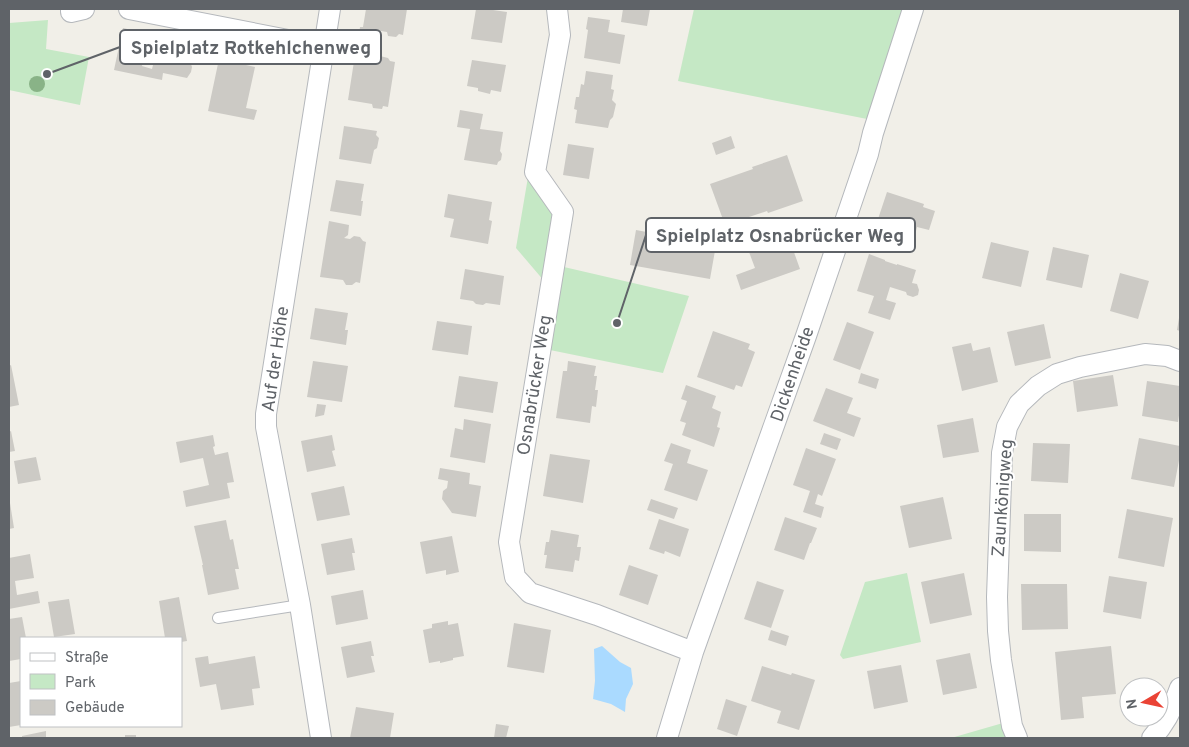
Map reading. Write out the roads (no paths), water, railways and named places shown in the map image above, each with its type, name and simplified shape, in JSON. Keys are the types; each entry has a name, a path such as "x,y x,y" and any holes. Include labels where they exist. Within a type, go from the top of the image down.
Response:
{"street":[{"path":"71,9 71,12 84,9"},
{"path":"129,9 154,11 324,47"},
{"name":"Auf der Höhe","path":"322,738 300,605 266,427 266,414 330,9"},
{"name":"Osnabrücker Weg","path":"557,9 560,35 535,172 563,212 509,542 515,578 530,593 694,652"},
{"name":"Dickenheide","path":"667,738 694,652 806,336 868,154 873,133 914,9"},
{"name":"Zaunkönigweg","path":"1017,738 1012,726 998,631 997,597 1002,453 1007,427 1019,404 1038,386 1057,374 1080,367 1145,354 1167,356 1180,361"},
{"path":"1152,738 1175,703 1180,688"}],"lane":[{"path":"218,618 300,605"}],"water":[{"path":"602,646 620,662 631,668 633,684 626,699 625,712 611,704 593,699 595,681 594,649"}],"place":[{"name":"Spielplatz Rotkehlchenweg","path":"47,74"},
{"name":"Spielplatz Osnabrücker Weg","path":"617,323"}]}
